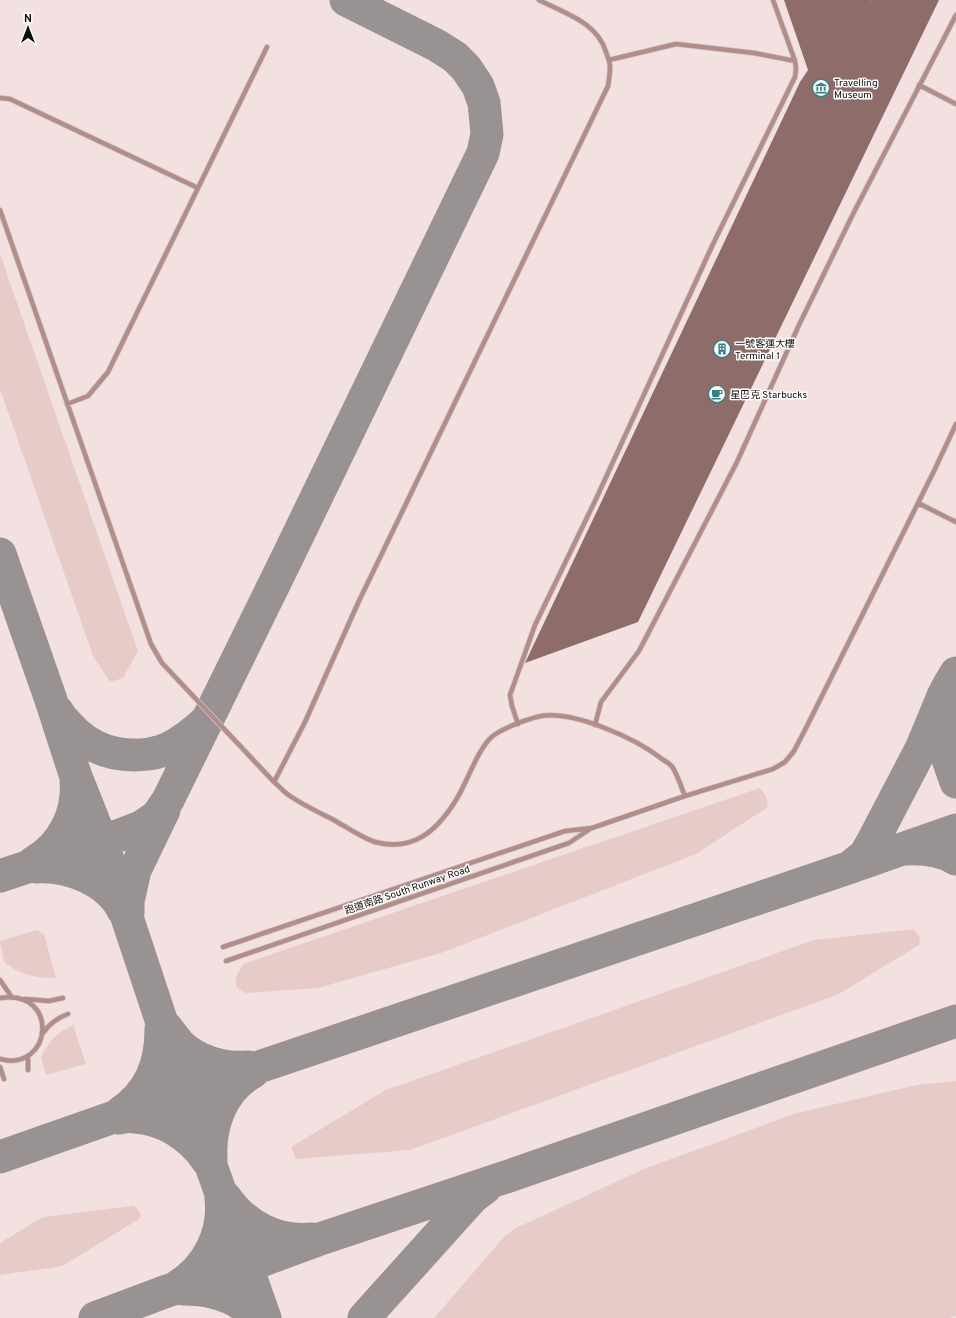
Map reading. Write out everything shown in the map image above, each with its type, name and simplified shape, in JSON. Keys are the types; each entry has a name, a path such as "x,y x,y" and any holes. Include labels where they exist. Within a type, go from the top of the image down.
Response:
{"lane":[{"path":"274,782 305,722 372,575 608,86 610,66 604,44 591,27 539,0"},
{"path":"518,724 510,695 535,625 596,499 712,244 795,77 795,61 773,0"},
{"path":"595,725 601,702 639,651 737,462 799,325 919,85 956,15"},
{"path":"608,60 676,44 754,53 795,61"},
{"path":"67,404 88,396 108,372 267,47"},
{"path":"919,85 956,104"},
{"path":"0,98 10,99 198,188"},
{"path":"0,210 151,644 162,663 289,796 373,841 390,844 406,843 426,835 447,814 457,800 487,743 493,736 518,724 542,716 555,716 595,725 632,740 652,751 673,767 685,796"},
{"name":"跑道南路 South Runway Road","path":"223,947 564,831 592,828 685,796 773,769 785,762 794,751 807,726 956,424"},
{"path":"918,503 956,522"},
{"name":"跑道南路 South Runway Road","path":"226,961 569,843 592,828"},
{"path":"0,980 11,996"},
{"path":"0,998 11,996 49,1001 63,998"},
{"path":"22,998 39,1012 43,1033"},
{"path":"0,1060 16,1061 28,1056 40,1043 43,1033 49,1024 57,1018 68,1014"},
{"path":"28,1056 28,1070"},
{"path":"0,1067 4,1079"}],"path":[{"path":"799,179 846,94"}],"shaded area":[{"path":"0,0 956,0 956,1318 0,1318"},
{"path":"0,254 138,651 123,678 110,682 93,656 0,389"},
{"path":"760,788 766,796 768,807 696,854 441,953 318,988 246,993 236,987 236,977 243,964"},
{"path":"914,929 920,938 919,945 839,994 410,1150 296,1159 291,1147 386,1090 814,940"},
{"path":"37,930 44,934 56,978 42,978 22,973 4,962 0,941"},
{"path":"73,1025 86,1064 46,1075 41,1057 47,1046 54,1038 62,1031"},
{"path":"956,1081 956,1316 950,1318 434,1318 505,1236 516,1228 644,1169 797,1113 917,1085"},
{"path":"132,1206 137,1208 140,1212 141,1216 139,1219 64,1265 0,1275 0,1243 39,1219 44,1217"}],"building":[{"name":"一號客運大樓 Terminal 1","path":"784,0 939,0 638,622 525,663 800,82 808,70"}],"taxiway":[{"path":"0,876 102,842 141,827 157,816 168,800 483,153 487,134 484,103 478,86 466,68 455,57 436,45 346,0"},
{"path":"0,554 75,774 102,842 185,1092 265,1318"},
{"path":"956,673 942,698 940,710 943,742 956,782"},
{"path":"850,867 865,855 873,841 921,749 941,701"},
{"path":"57,711 76,734 85,741 105,750 126,755 149,754 167,749 192,734 204,723"},
{"path":"34,862 45,855 54,846 67,826 75,804 76,779"},
{"path":"128,913 128,901 135,870 164,810"},
{"path":"0,1157 185,1092 848,868 956,830"},
{"path":"906,849 932,850 956,859"},
{"path":"36,867 61,869 86,876 108,890 123,910"},
{"path":"95,1318 167,1291 247,1266 323,1238 506,1177 956,1021"},
{"path":"165,1026 179,1044 202,1060 230,1067 249,1067"},
{"path":"120,1113 139,1096 152,1077 159,1054 161,1029"},
{"path":"211,1159 212,1133 220,1109 233,1088 242,1079 253,1072"},
{"path":"119,1118 145,1118 166,1125 185,1136 207,1160"},
{"path":"364,1318 473,1197 485,1188"},
{"path":"225,1197 242,1216 263,1230 287,1238 300,1240 313,1239"},
{"path":"178,1286 198,1270 212,1249 220,1225 221,1199"},
{"path":"184,1289 205,1290 224,1295 242,1304 257,1318"}],"place":[{"name":"Travelling Museum","path":"821,88"},
{"name":"一號客運大樓 Terminal 1","path":"722,349"},
{"name":"星巴克 Starbucks","path":"717,394"}]}
